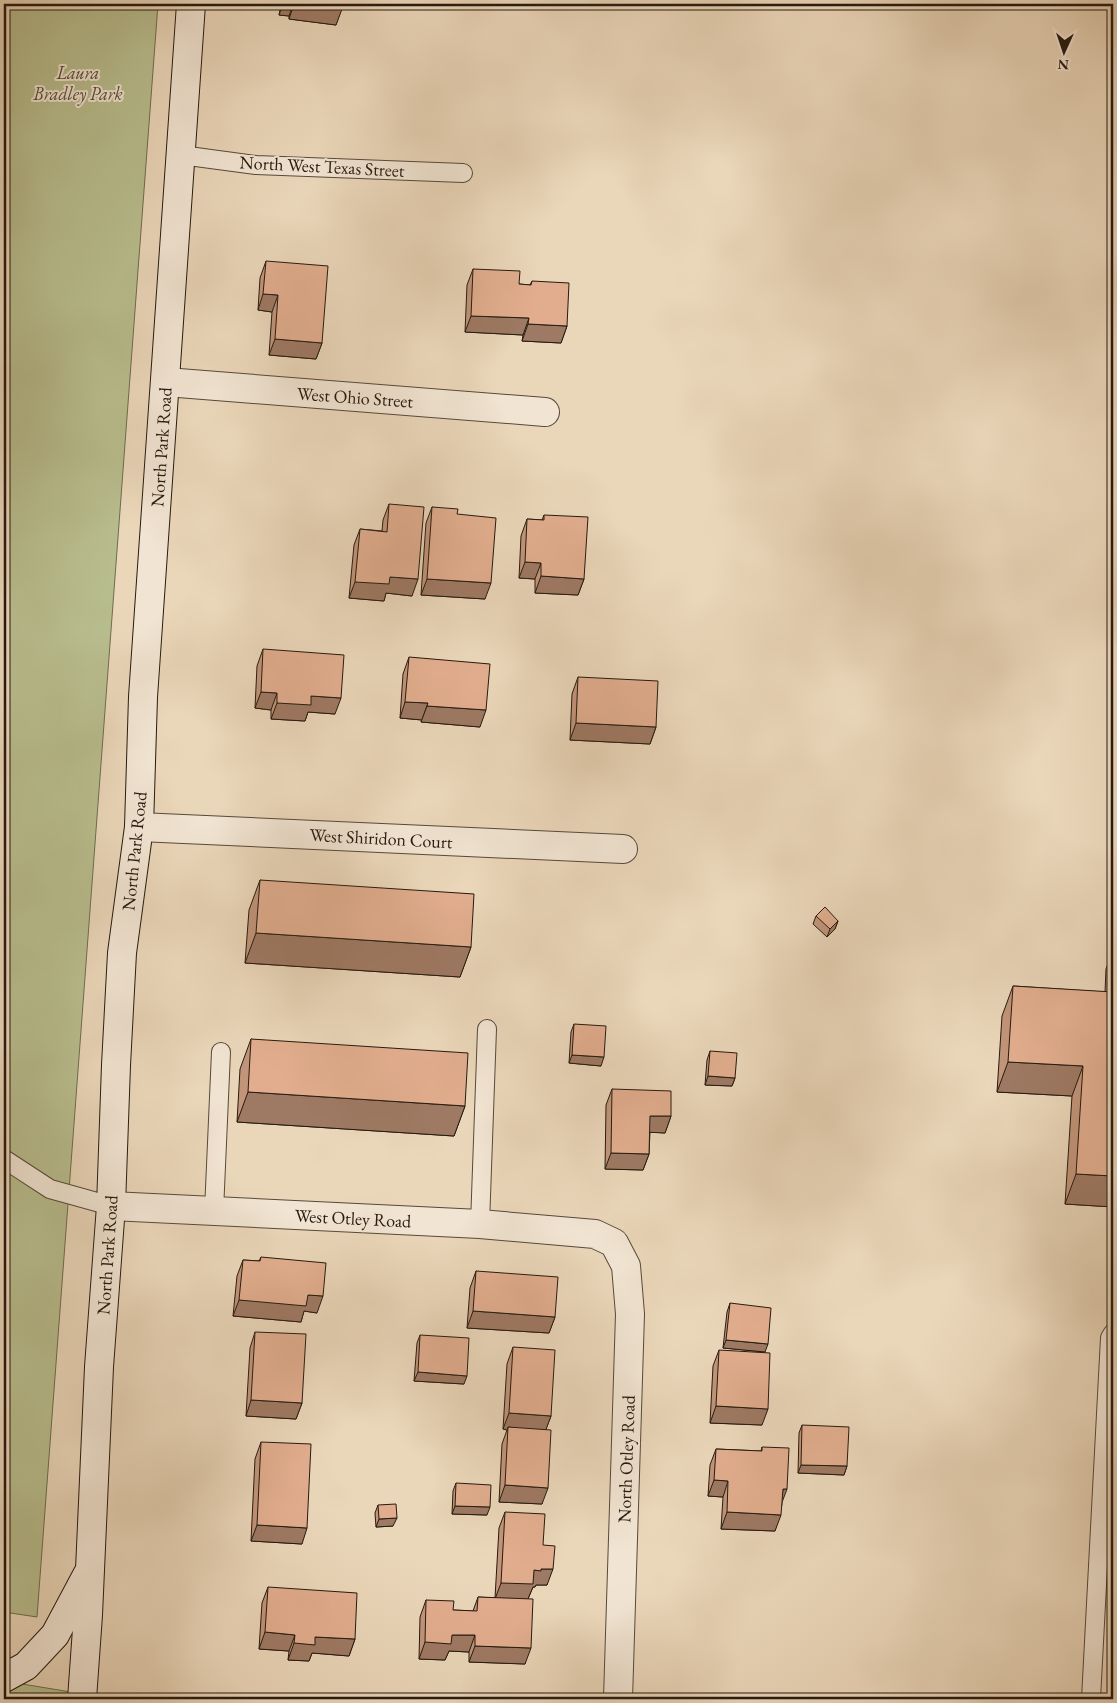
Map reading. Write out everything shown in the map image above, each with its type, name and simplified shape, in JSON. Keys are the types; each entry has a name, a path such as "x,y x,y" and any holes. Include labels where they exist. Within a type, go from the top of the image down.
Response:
{"street":[{"name":"North Park Road","path":"82,1699 99,1367 111,1206 122,953 139,827 143,697 192,4"},
{"name":"West Ohio Street","path":"166,382 545,412"},
{"name":"West Shiridon Court","path":"139,827 623,849"},
{"name":"West Otley Road","path":"111,1206 480,1224 595,1234"},
{"name":"North Otley Road","path":"595,1234 614,1243 626,1266 630,1314 618,1699"},
{"path":"4,1678 26,1666 55,1635 90,1569"}],"lane":[{"name":"North West Texas Street","path":"181,155 256,165 463,173"},
{"path":"480,1224 487,1029"},
{"path":"214,1211 221,1052"},
{"path":"4,1159 50,1189 111,1206"},
{"path":"1091,1699 1110,1338 1113,1333"}],"green space":[{"name":"Laura Bradley Park","path":"4,4 158,4 37,1617 4,1612"},
{"path":"4,1681 83,1694 139,1699 4,1699"}],"building":[{"path":"300,4 343,4 342,9"},
{"path":"266,261 328,266 322,343 275,339 278,295 263,294"},
{"path":"473,269 520,271 519,284 531,285 532,281 569,283 567,326 528,324 529,318 471,316"},
{"path":"389,504 424,507 418,579 390,577 389,584 355,582 360,529 387,532"},
{"path":"432,507 458,509 457,514 496,518 491,583 427,579"},
{"path":"544,515 588,517 584,579 541,576 541,563 525,562 527,519 544,520"},
{"path":"263,649 344,655 341,698 311,696 311,705 277,703 277,693 261,692"},
{"path":"409,657 490,664 486,710 427,706 428,703 405,702"},
{"path":"578,677 658,681 656,727 576,723"},
{"path":"260,880 474,894 471,947 256,933"},
{"path":"825,907 838,921 830,929 816,916"},
{"path":"1013,986 1113,992 1113,1176 1076,1174 1083,1066 1008,1062"},
{"path":"574,1024 606,1026 604,1057 572,1055"},
{"path":"251,1039 468,1053 465,1106 248,1092"},
{"path":"710,1051 737,1053 735,1078 708,1076"},
{"path":"612,1089 671,1091 671,1116 650,1116 649,1154 611,1153"},
{"path":"261,1257 326,1263 323,1296 308,1295 306,1306 239,1300 243,1260 260,1261"},
{"path":"476,1271 558,1277 555,1317 473,1311"},
{"path":"730,1303 771,1308 768,1344 726,1340"},
{"path":"255,1332 306,1334 302,1403 251,1400"},
{"path":"420,1335 469,1338 467,1376 418,1372"},
{"path":"513,1347 555,1350 551,1416 509,1413"},
{"path":"719,1350 770,1353 768,1409 716,1406"},
{"path":"802,1425 849,1427 847,1466 801,1465"},
{"path":"508,1427 551,1430 548,1488 505,1485"},
{"path":"261,1442 311,1444 307,1528 257,1525"},
{"path":"762,1447 789,1448 787,1489 783,1489 781,1515 727,1512 728,1481 714,1480 716,1449 762,1451"},
{"path":"456,1483 491,1485 490,1507 455,1506"},
{"path":"396,1504 397,1518 379,1519 378,1505"},
{"path":"505,1512 545,1514 543,1545 555,1546 553,1569 534,1570 533,1584 501,1583"},
{"path":"268,1587 357,1593 355,1639 315,1637 315,1645 294,1643 295,1635 265,1632"},
{"path":"478,1597 533,1599 531,1648 475,1646 475,1635 452,1635 451,1644 425,1642 426,1600 454,1601 453,1610 477,1611"}]}
